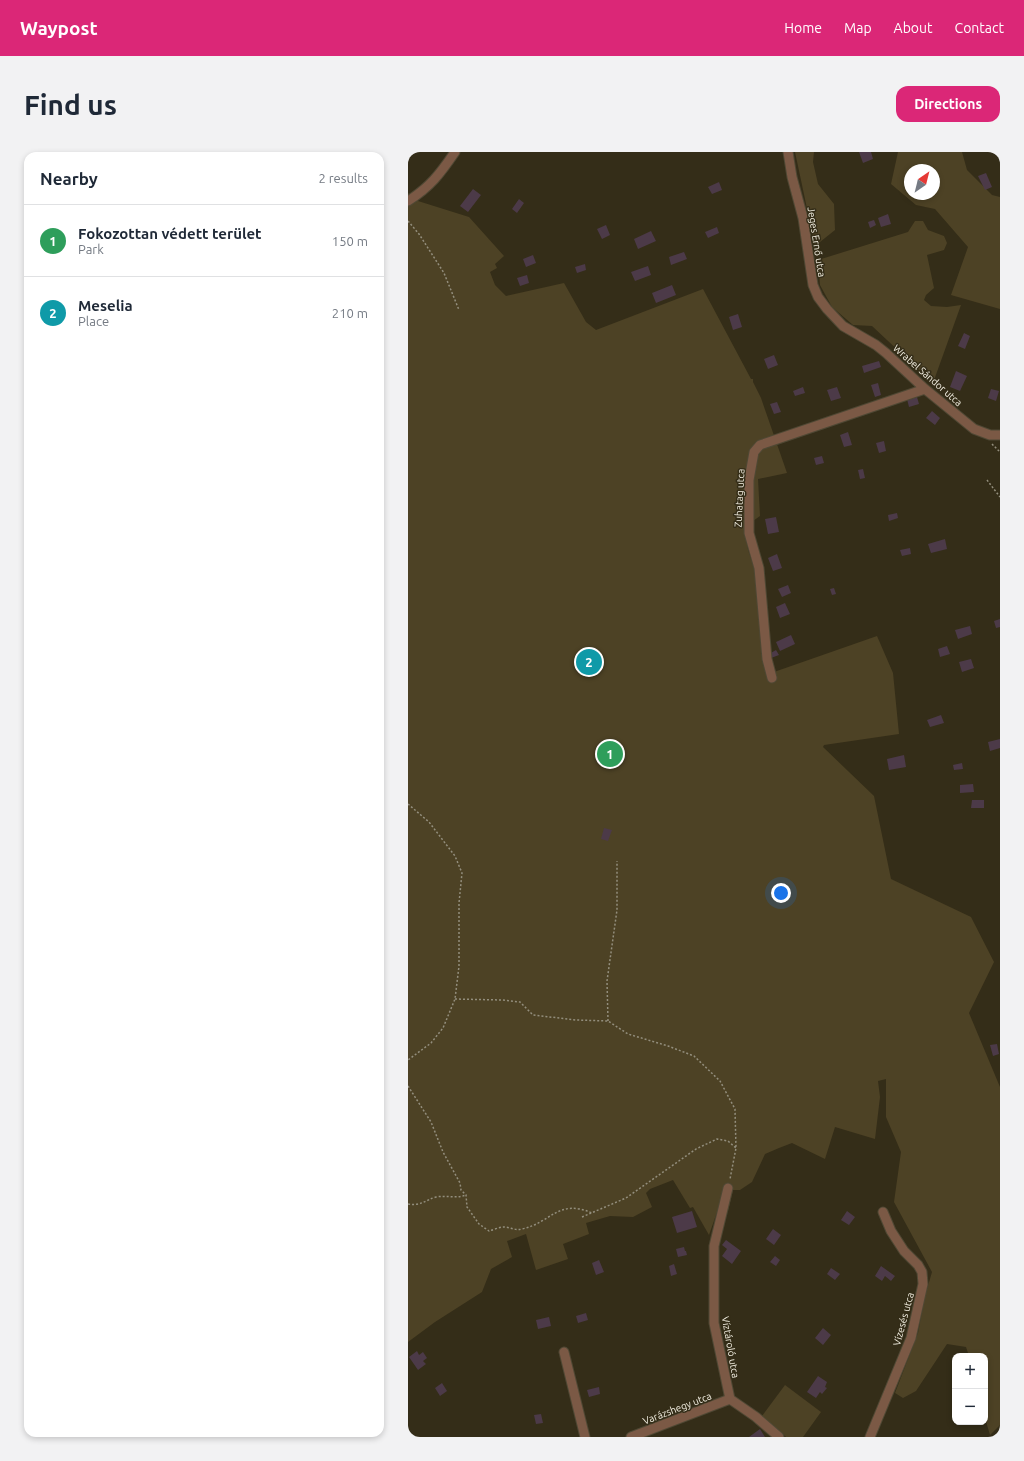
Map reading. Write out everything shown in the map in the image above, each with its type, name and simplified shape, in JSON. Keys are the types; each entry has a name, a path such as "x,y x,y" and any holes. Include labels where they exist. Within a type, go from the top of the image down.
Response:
{"street":[{"path":"408,202 424,191 443,170 455,152"},
{"name":"Jeges Ernő utca","path":"788,152 792,177 803,218 813,285 818,297 843,326"},
{"name":"Wrabel Sándor utca","path":"843,326 876,345 925,389 974,429 981,432 1000,435"},
{"name":"Zuhatag utca","path":"772,678 767,659 759,568 749,533 749,480 754,452 760,445 925,389"},
{"name":"Víztároló utca","path":"728,1188 714,1246 714,1323 730,1399"},
{"name":"Vízesés utca","path":"870,1437 911,1338 923,1284 922,1272 918,1265 904,1251 891,1231 883,1212"},
{"path":"564,1352 585,1437"},
{"path":"730,1399 756,1417 779,1437"},
{"name":"Varázshegy utca","path":"632,1437 730,1399"}],"path":[{"path":"408,221 419,234 444,273 459,310"},
{"path":"987,480 1000,497"},
{"path":"408,804 429,822 455,856 462,873 459,903 459,966 455,999 443,1028 431,1044 408,1060"},
{"path":"608,1021 607,981 617,910 617,861"},
{"path":"455,999 520,1002 533,1015 576,1020 608,1021 628,1034 668,1046 694,1056 720,1081 736,1109 736,1148 728,1188"},
{"path":"408,1086 431,1122 443,1152 460,1183 460,1190 466,1196 467,1207 480,1224 489,1231 502,1227 521,1230 567,1208 583,1209 592,1213"},
{"path":"582,1218 626,1198 696,1149 717,1139 728,1141 736,1148"},
{"path":"408,1204 415,1205 425,1203 436,1197 459,1198 466,1196"}],"shaded area":[{"path":"795,152 814,152 813,162 818,184 834,204 835,230 815,246"},
{"path":"898,152 962,152 967,170 992,195 1000,197 1000,309 951,295 968,247 935,209 916,205 910,200 940,200 940,164 904,164 904,195 891,184"},
{"path":"408,193 418,201 469,217 504,256 495,264 497,268 490,272 495,285 506,296 564,283 586,322 596,330 703,289 751,379 753,379 787,473 758,479 760,516 746,526 750,557 755,567 770,666 774,672 877,636 893,673 899,734 824,745 823,747 874,796 891,879 971,917 994,962 969,1013 1000,1087 1000,1425 990,1435 987,1425 988,1353 968,1353 966,1347 947,1344 916,1391 903,1398 895,1393 918,1333 925,1296 932,1272 894,1202 901,1152 886,1117 886,1079 878,1081 880,1097 875,1139 835,1127 825,1159 792,1143 765,1154 752,1182 740,1190 733,1190 728,1211 722,1198 709,1235 693,1207 690,1208 673,1180 650,1189 646,1193 652,1207 633,1217 610,1216 586,1223 589,1234 563,1244 568,1259 536,1270 526,1234 507,1241 512,1257 491,1269 482,1292 435,1322 408,1342"},
{"path":"915,221 923,221 928,230 944,236 947,243 944,250 927,255 934,288 926,295 924,300 931,306 947,307 961,305 933,383 872,326 853,325 832,307 820,285 818,260 908,232"},
{"path":"785,1385 821,1412 803,1437 786,1437 762,1416"}],"building":[{"path":"859,152 871,152 873,159 863,163"},
{"path":"986,173 992,187 985,190 978,176"},
{"path":"719,182 722,190 712,194 708,187"},
{"path":"473,189 481,195 468,212 460,206"},
{"path":"519,199 524,203 517,213 512,209"},
{"path":"888,214 891,224 881,227 878,218"},
{"path":"874,220 876,225 870,228 868,222"},
{"path":"606,225 610,235 602,239 597,229"},
{"path":"717,227 719,233 708,238 705,232"},
{"path":"651,231 656,241 638,249 634,239"},
{"path":"684,252 687,259 671,265 669,257"},
{"path":"533,255 536,263 526,267 523,259"},
{"path":"585,264 586,270 577,273 575,267"},
{"path":"648,266 651,275 635,281 631,272"},
{"path":"527,275 529,283 520,286 517,278"},
{"path":"672,285 676,295 656,303 652,293"},
{"path":"738,314 742,327 733,330 729,317"},
{"path":"964,333 970,336 965,349 958,346"},
{"path":"774,355 778,365 768,369 764,359"},
{"path":"879,361 881,367 864,373 862,366"},
{"path":"956,371 967,376 960,391 950,387"},
{"path":"878,383 881,395 875,397 871,385"},
{"path":"803,387 805,393 795,396 793,391"},
{"path":"837,387 841,398 831,401 827,390"},
{"path":"991,389 999,391 996,401 988,398"},
{"path":"917,397 919,404 909,407 907,399"},
{"path":"777,402 781,412 774,414 770,404"},
{"path":"932,411 940,418 935,425 926,418"},
{"path":"848,432 852,445 844,447 840,435"},
{"path":"884,441 886,451 879,453 876,443"},
{"path":"822,456 824,463 816,465 814,458"},
{"path":"863,469 865,478 860,479 858,470"},
{"path":"897,513 898,518 889,521 888,515"},
{"path":"776,517 779,532 768,534 765,519"},
{"path":"945,539 947,549 931,553 928,544"},
{"path":"910,548 911,554 902,556 900,550"},
{"path":"777,554 782,568 773,571 768,558"},
{"path":"788,585 791,593 782,597 778,589"},
{"path":"834,588 836,594 832,595 830,589"},
{"path":"785,603 790,614 780,618 776,607"},
{"path":"1000,619 1000,627 996,628 994,621"},
{"path":"970,626 972,634 958,639 955,630"},
{"path":"791,635 795,644 780,651 776,642"},
{"path":"947,646 950,654 940,657 938,649"},
{"path":"776,650 779,655 771,658 769,654"},
{"path":"971,659 974,668 962,672 959,662"},
{"path":"941,715 944,723 930,727 927,720"},
{"path":"1000,739 1000,748 990,751 988,742"},
{"path":"904,755 906,767 889,770 887,759"},
{"path":"962,763 963,769 954,770 953,765"},
{"path":"973,784 974,792 960,793 960,785"},
{"path":"972,800 984,800 984,808 971,808"},
{"path":"604,828 612,830 608,841 601,839"},
{"path":"997,1044 999,1054 993,1056 990,1045"},
{"path":"692,1211 697,1227 677,1233 672,1217"},
{"path":"847,1211 855,1217 849,1225 841,1220"},
{"path":"773,1229 781,1235 774,1245 766,1239"},
{"path":"726,1240 741,1251 732,1264 722,1256 727,1249 722,1245"},
{"path":"684,1247 687,1255 678,1257 676,1249"},
{"path":"775,1256 780,1260 776,1266 770,1262"},
{"path":"599,1260 604,1272 596,1275 592,1263"},
{"path":"674,1264 677,1274 671,1276 669,1266"},
{"path":"881,1266 895,1276 891,1281 885,1276 882,1281 875,1276"},
{"path":"831,1268 840,1274 835,1280 827,1274"},
{"path":"586,1313 588,1320 578,1323 576,1316"},
{"path":"549,1317 551,1326 538,1329 536,1320"},
{"path":"823,1328 831,1335 823,1345 815,1338"},
{"path":"417,1351 419,1355 423,1352 427,1358 423,1361 426,1364 418,1370 409,1357"},
{"path":"818,1376 827,1382 825,1387 827,1388 822,1394 820,1392 816,1398 807,1392"},
{"path":"442,1383 447,1391 440,1396 435,1388"},
{"path":"599,1387 600,1394 589,1397 587,1390"},
{"path":"541,1414 543,1423 536,1424 534,1415"},
{"path":"760,1429 765,1437 749,1437"}],"place":[{"name":"Meselia","path":"589,662"},
{"name":"Fokozottan védett terület","path":"610,754"}]}
